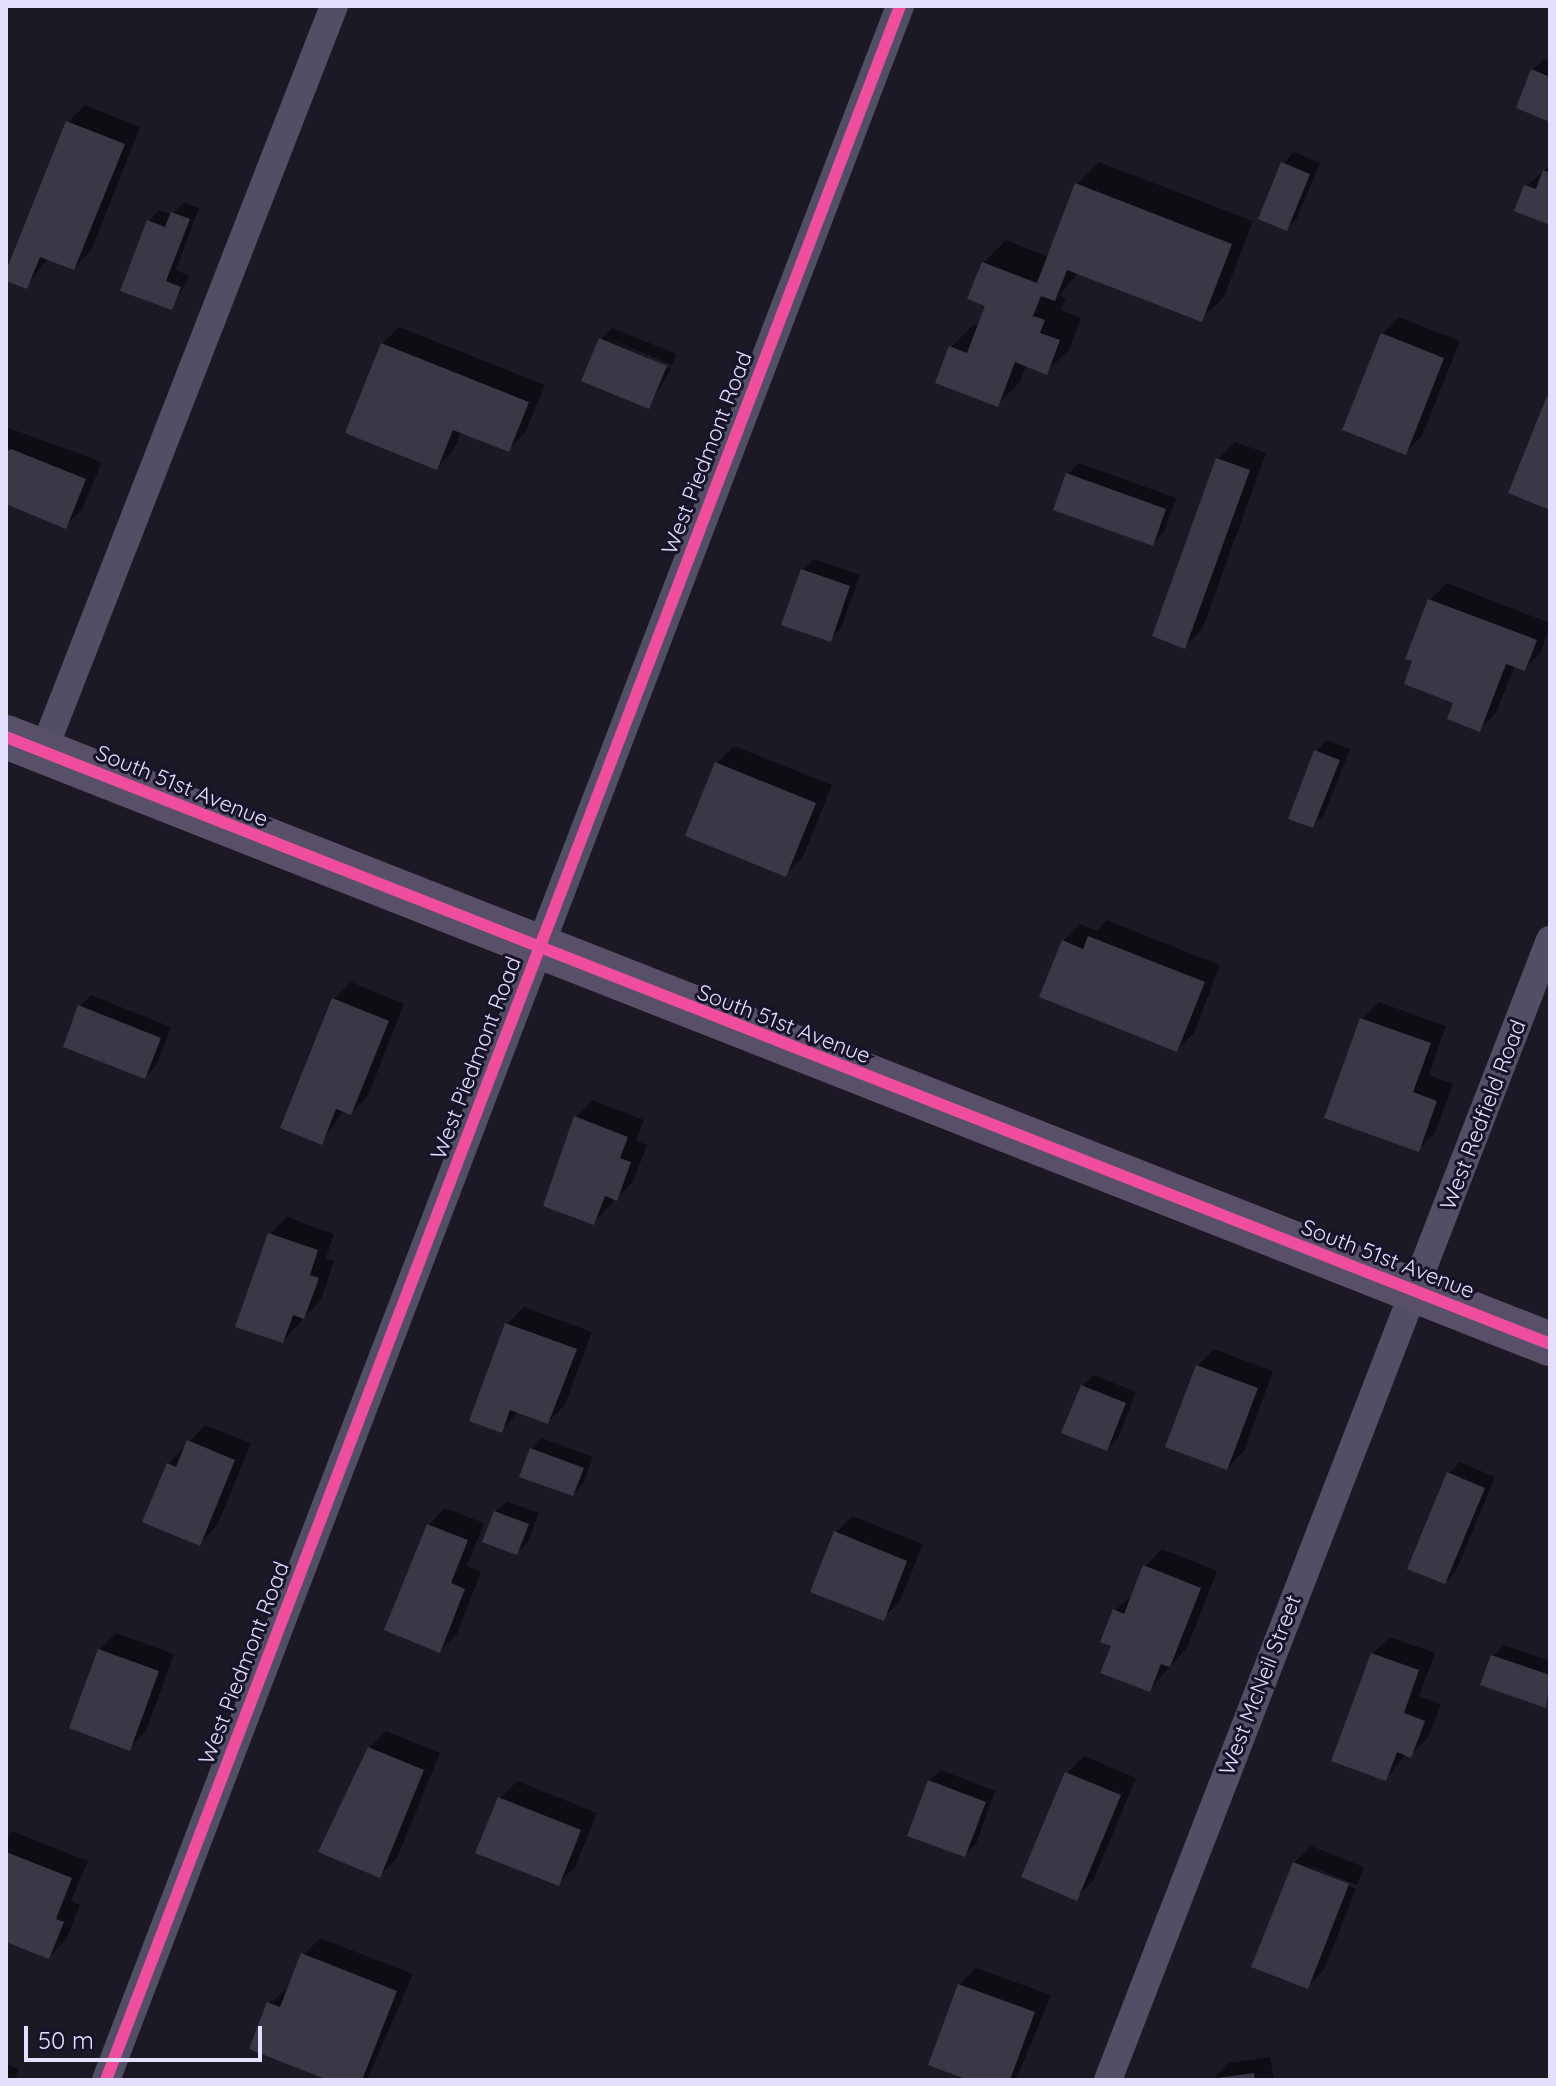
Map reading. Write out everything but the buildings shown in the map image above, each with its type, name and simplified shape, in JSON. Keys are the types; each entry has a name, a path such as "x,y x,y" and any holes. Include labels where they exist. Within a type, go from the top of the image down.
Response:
{"main road":[{"name":"South 51st Avenue","path":"25,744 539,950 1550,1344"}],"street":[{"path":"25,744 334,6"},
{"name":"West Piedmont Road","path":"106,2080 900,6"},
{"name":"West Redfield Road","path":"1416,1291 1550,940"},
{"name":"West McNeil Street","path":"1108,2080 1416,1291"}],"cycle path":[{"path":"106,2080 900,6"},
{"path":"6,737 1550,1344"}]}
